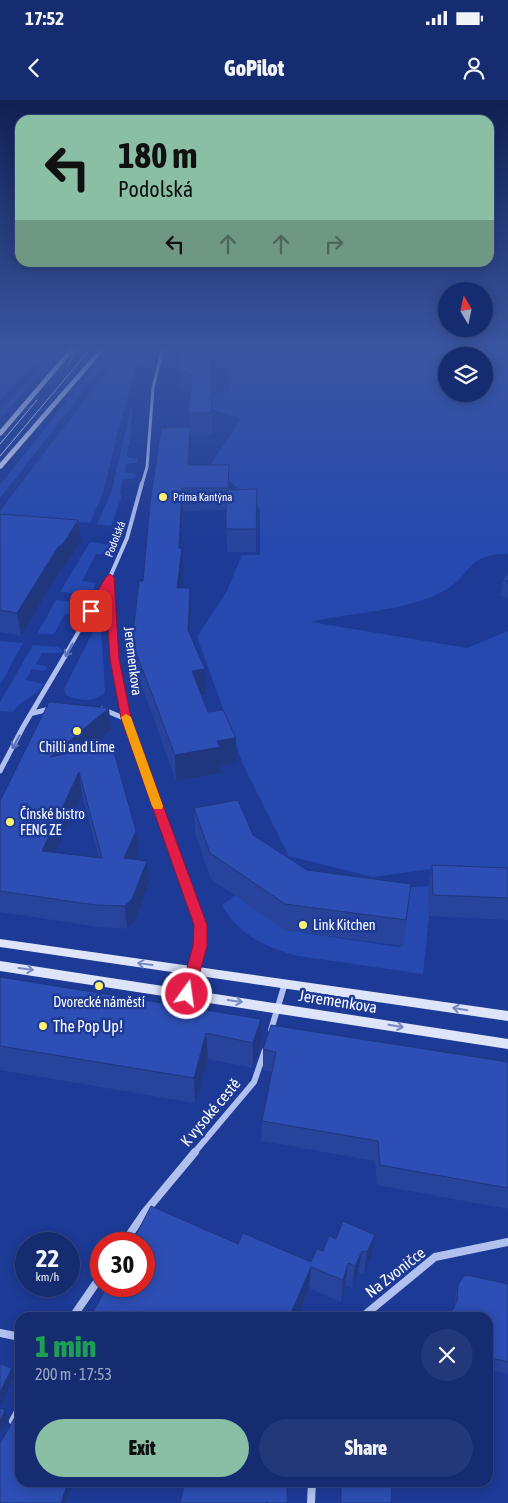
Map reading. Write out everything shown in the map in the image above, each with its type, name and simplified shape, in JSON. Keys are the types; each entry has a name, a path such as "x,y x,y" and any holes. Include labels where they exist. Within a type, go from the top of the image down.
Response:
{"main road":[{"path":"0,434 18,412"},
{"path":"0,467 47,412"},
{"path":"0,943 193,970"},
{"path":"0,966 187,994"},
{"name":"Jeremenkova","path":"193,970 508,1016"},
{"name":"Jeremenkova","path":"187,994 508,1044"}],"street":[{"name":"Podolská","path":"0,771 23,727 33,713 110,577 127,538 147,468 151,412"},
{"name":"Jeremenkova","path":"110,577 115,659 126,718 201,925 200,946 187,994"},
{"path":"33,713 59,706"},
{"path":"98,708 106,709 126,718"},
{"name":"K vysoké cestě","path":"131,1232 145,1212 254,1082 286,983"},
{"name":"Na Zvoničce","path":"368,1312 435,1257 508,1242"},
{"path":"76,1312 90,1292"},
{"path":"0,1334 15,1337"},
{"path":"8,1430 15,1417"},
{"path":"311,1487 311,1503"}],"shaded area":[{"path":"0,412 6,412 0,419"},
{"path":"58,412 67,412 0,498 0,485"},
{"path":"75,412 123,412 103,493 90,523 0,516 0,511"},
{"path":"130,412 132,412 130,445 128,446 127,457 138,459 137,463 126,464 125,472 136,474 135,478 122,480 120,495 122,495 111,526 97,524 111,493"},
{"path":"223,412 508,412 508,554 483,558 470,567 452,586 426,599 394,608 311,622 467,648 508,631 508,880 460,865 373,877 289,856 243,764 197,637 227,591 242,555 260,555 260,509 211,464 240,418"},
{"path":"90,542 110,545 106,554 96,554 82,581 96,583 91,594 60,592"},
{"path":"56,600 87,603 80,614 65,614 54,634 37,634"},
{"path":"96,626 101,628 105,692 97,698 81,700 66,695 64,689"},
{"path":"0,641 23,643 0,685"},
{"path":"33,645 58,647 63,651 60,653 42,653 36,664 46,666 48,669 43,671 32,669 26,680 44,684 13,712 0,711 0,702"},
{"path":"240,825 261,846 267,846 301,873 353,887 374,890 428,886 429,916 423,974 298,956 275,949 254,939 245,932 236,924 222,905 236,895 285,930 398,947 403,946 407,910 359,904 359,900 351,899 350,902 306,896 289,885 292,882 286,878 282,881 253,861 250,854 255,853 252,848 248,848 238,826"}],"building":[{"path":"190,427 188,465 229,465 228,488 182,488 179,548 182,548 177,588 190,588 188,630 205,669 192,671 208,712 223,710 236,738 217,741 220,747 175,755 132,642 139,581 143,581 150,503 161,428"},
{"path":"257,489 256,529 226,529 226,490"},
{"path":"0,514 78,520 63,544 58,547 17,613 0,610"},
{"path":"508,571 508,581 503,580"},
{"path":"49,702 109,708 50,757 112,745 136,831 124,858 147,861 132,899 125,906 95,905 0,891 0,801","holes":["79,772 102,858 42,851"]},
{"path":"238,800 253,835 307,870 411,884 406,920 285,904 210,853 194,808"},
{"path":"432,865 508,868 508,898 433,895"},
{"path":"0,977 261,1019 253,1043 206,1033 194,1078 0,1046"},
{"path":"271,1025 508,1062 508,1188 380,1165 378,1141 262,1121 276,1052 263,1049"},
{"path":"151,1206 238,1244 243,1233 311,1262 317,1249 323,1251 329,1236 336,1239 343,1221 375,1235 367,1252 362,1251 355,1266 348,1263 343,1280 311,1267 292,1312 93,1312 101,1297 155,1297 155,1232 137,1232"},
{"path":"467,1275 508,1284 508,1362 493,1358 493,1312 452,1312 457,1301 458,1285 463,1277"},
{"path":"0,1364 12,1368 0,1392"},
{"path":"0,1408 5,1410 0,1421"},
{"path":"15,1417 15,1487 66,1487 61,1503 0,1503 0,1443"},
{"path":"184,1487 287,1487 287,1503 180,1503"},
{"path":"341,1487 392,1487 391,1503 341,1503"}],"tram line":[{"path":"0,444 27,412"},
{"path":"0,456 37,412"}],"slow traffic":[{"path":"126,717 158,806"}],"place":[{"name":"Prima Kantýna","path":"163,497"},
{"name":"Chilli and Lime","path":"77,731"},
{"name":"Čínské bistro FENG ZE","path":"10,822"},
{"name":"Link Kitchen","path":"303,925"},
{"name":"Dvorecké náměstí","path":"99,986"},
{"name":"The Pop Up!","path":"43,1026"}],"route":[{"path":"91,611 110,577 115,659 126,718 201,925 200,946 187,994"}]}
